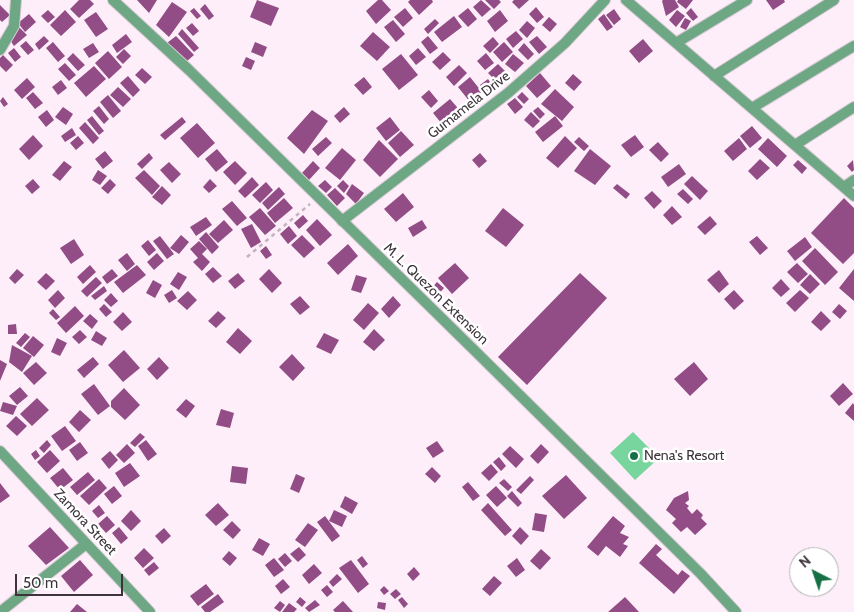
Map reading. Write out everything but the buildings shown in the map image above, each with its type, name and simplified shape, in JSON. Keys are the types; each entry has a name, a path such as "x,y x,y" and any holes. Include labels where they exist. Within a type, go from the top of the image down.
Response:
{"street":[{"path":"0,50 14,26 16,0"},
{"name":"M. L. Quezon Extension","path":"113,0 189,70 686,559 736,612"},
{"name":"Gumamela Drive","path":"342,221 508,93 565,43 605,0"},
{"path":"628,0 854,196"},
{"path":"676,43 746,0"},
{"path":"714,76 834,0"},
{"path":"752,108 854,46"},
{"path":"795,145 854,106"},
{"path":"844,187 854,180"},
{"name":"Zamora Street","path":"0,451 150,612"},
{"path":"0,612 86,544"}],"path":[{"path":"247,257 317,198"}],"shaded area":[{"name":"Nena's Resort","path":"633,432 659,458 635,480 610,453"}],"place":[{"name":"Nena's Resort","path":"634,456"}]}
